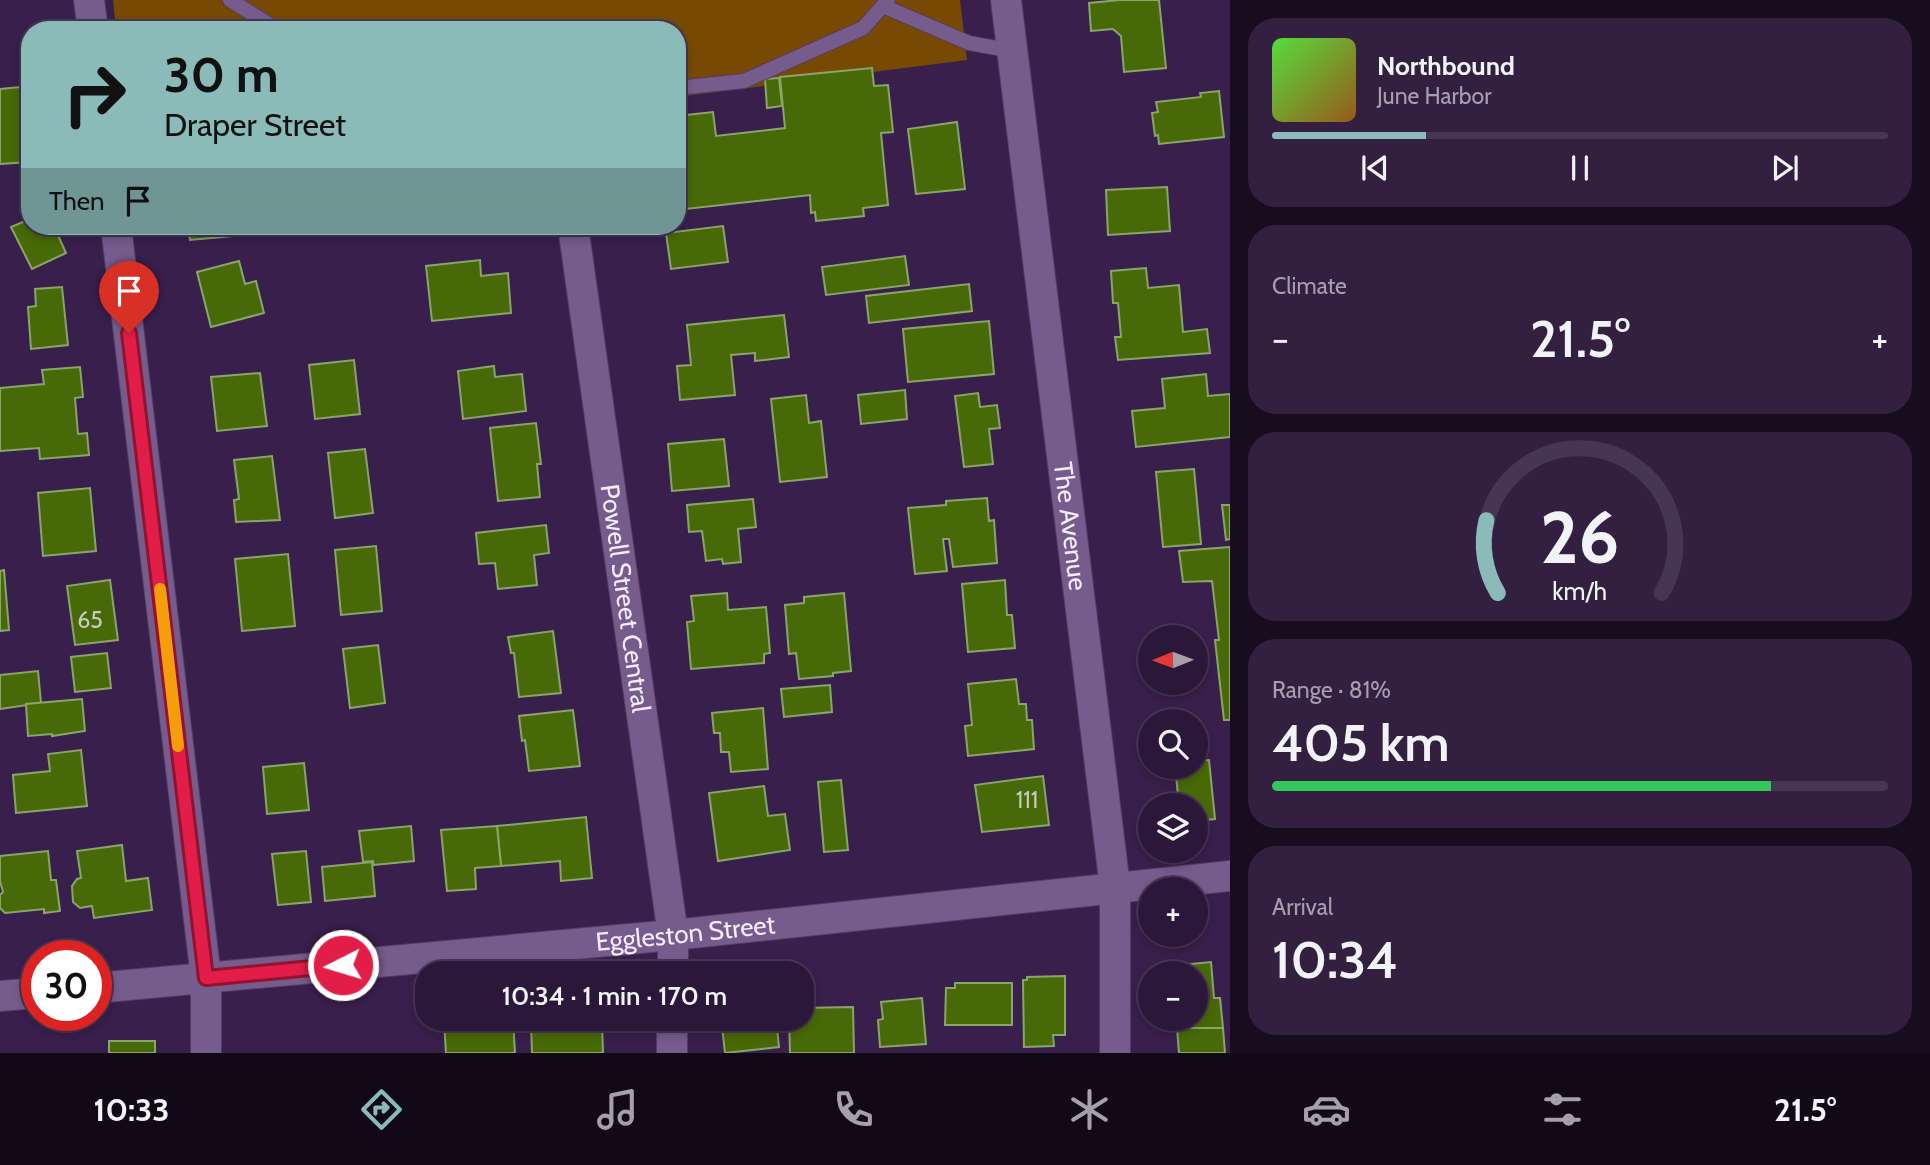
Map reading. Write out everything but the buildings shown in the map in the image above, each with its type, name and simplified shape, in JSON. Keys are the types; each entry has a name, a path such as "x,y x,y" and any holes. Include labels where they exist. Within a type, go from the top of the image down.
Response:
{"street":[{"path":"89,0 92,21"},
{"name":"The Avenue","path":"1006,0 1115,887 1115,1053"},
{"path":"117,235 206,978 206,1053"},
{"name":"Powell Street Central","path":"574,235 673,935 673,961"},
{"name":"Eggleston Street","path":"112,987 673,935 1230,876"},
{"path":"0,996 21,994"},
{"path":"672,1053 673,1031"}],"lane":[{"path":"230,0 264,21"},
{"path":"686,87 744,81 863,28 886,3 969,43 1013,51"}],"shaded area":[{"path":"113,0 960,0 967,60 686,96 686,21 115,21"}],"slow traffic":[{"path":"160,589 178,746"}],"route":[{"path":"129,333 206,978 343,965"}]}
